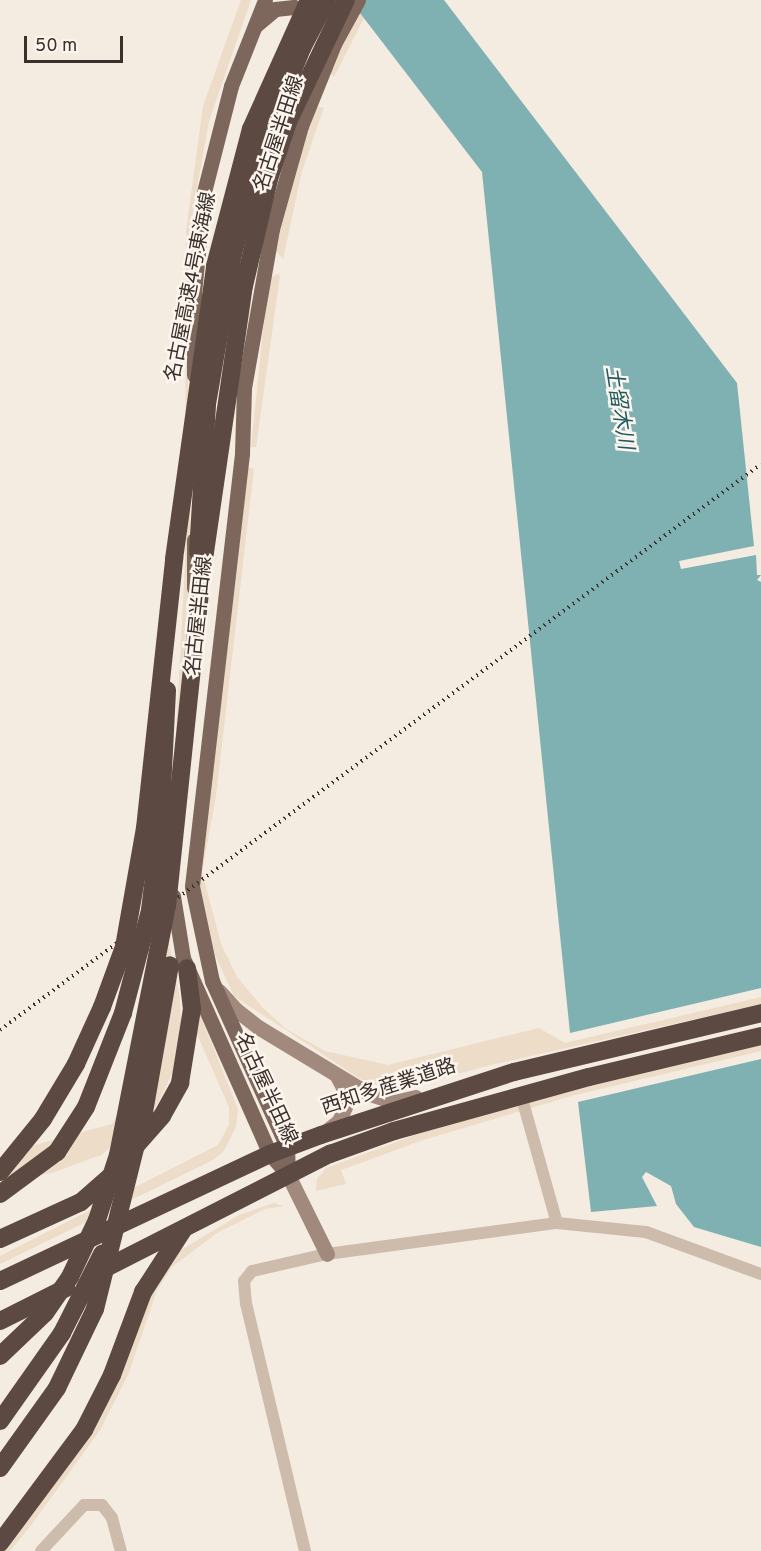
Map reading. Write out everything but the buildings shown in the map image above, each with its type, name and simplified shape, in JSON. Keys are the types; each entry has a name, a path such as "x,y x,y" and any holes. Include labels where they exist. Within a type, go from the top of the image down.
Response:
{"highway":[{"name":"名古屋高速4号東海線","path":"168,625 203,332 231,196 265,96 309,0"},
{"path":"194,626 207,404 233,254 255,169 280,98 327,0"},
{"path":"0,1356 45,1313 75,1270 105,1201 125,1128 167,906 216,477 244,286 269,179 308,74 346,0"},
{"path":"0,1468 40,1415 84,1335 104,1282 144,1112 180,899 202,671 216,477"},
{"path":"0,1194 57,1152 86,1107 123,1013 156,872 165,766 168,625"},
{"path":"0,1172 43,1119 76,1064 124,947 145,828 168,625"},
{"path":"0,1239 51,1218 105,1183 162,1116 180,1083 186,1061 192,1009 187,968"},
{"name":"西知多産業道路","path":"0,1281 278,1150 514,1072 761,1013"},
{"path":"0,1321 330,1154 394,1131 521,1095 761,1036"},
{"path":"0,1421 72,1315 120,1210"},
{"path":"0,1543 84,1430 112,1375 143,1292 186,1226"},
{"name":"西知多産業道路","path":"0,1287 50,1259"},
{"path":"0,1329 68,1287"}],"main road":[{"name":"名古屋半田線","path":"265,0 253,28 215,139 197,245 194,293 192,730 172,903 187,968 278,1150"},
{"name":"名古屋半田線","path":"288,1175 243,1052 212,981 192,886 242,453 244,388 272,229 301,126 334,44 358,0"},
{"path":"253,28 275,9 294,7 317,20"}],"street":[{"path":"302,0 334,44"},
{"path":"212,981 235,1010 367,1093 394,1101 514,1072"},
{"path":"243,1052 253,1035 267,1032"},
{"path":"321,1135 339,1121 345,1107 345,1091 335,1074"},
{"path":"521,1095 556,1223"},
{"path":"288,1175 327,1254"},
{"path":"305,1551 251,1328 244,1281 252,1271 327,1254 556,1223 646,1232 761,1274"},
{"path":"41,1551 84,1505 102,1505 112,1518 121,1551"}],"shaded area":[{"path":"241,0 251,0 209,121 192,216 187,312 191,571 175,753 185,564 186,232 203,106"},
{"path":"363,0 368,10 334,77 329,72"},
{"path":"324,107 302,171 283,259 275,250 284,207 315,108"},
{"path":"277,274 280,275 256,447 251,447 266,301 271,278"},
{"path":"247,467 254,469 216,796 202,872 221,944 237,977 263,1008 286,1029 325,1051 388,1065 539,1028 565,1043 761,997 761,1004 491,1065 392,1092 362,1080 234,996 210,944 199,878"},
{"path":"167,934 180,998 181,1027 176,1065 151,1114 101,1155 52,1173 0,1182 0,1165 24,1148 112,1124 126,1101"},
{"path":"198,1010 238,1109 236,1127 224,1151 213,1160 0,1264 0,1256 218,1145 229,1125 229,1107 197,1034"},
{"path":"761,1044 761,1051 575,1095 423,1140 341,1170 346,1184 316,1191 317,1179 326,1168 429,1130 498,1108"},
{"path":"274,1203 283,1206 265,1209 217,1233 172,1267 157,1290 128,1375 100,1430 32,1524 10,1551 2,1551 80,1450 126,1362 148,1297 176,1253 239,1215"}],"water":[{"name":"土留木川","path":"350,0 444,0 737,383 754,546 679,561 681,569 756,555 757,575 761,575 757,580 761,582 761,988 570,1033 482,172"},
{"path":"761,1059 761,1247 694,1227 676,1204 671,1186 646,1172 642,1177 657,1206 591,1212 578,1102"}],"railway":[{"path":"0,1030 761,464"}]}
